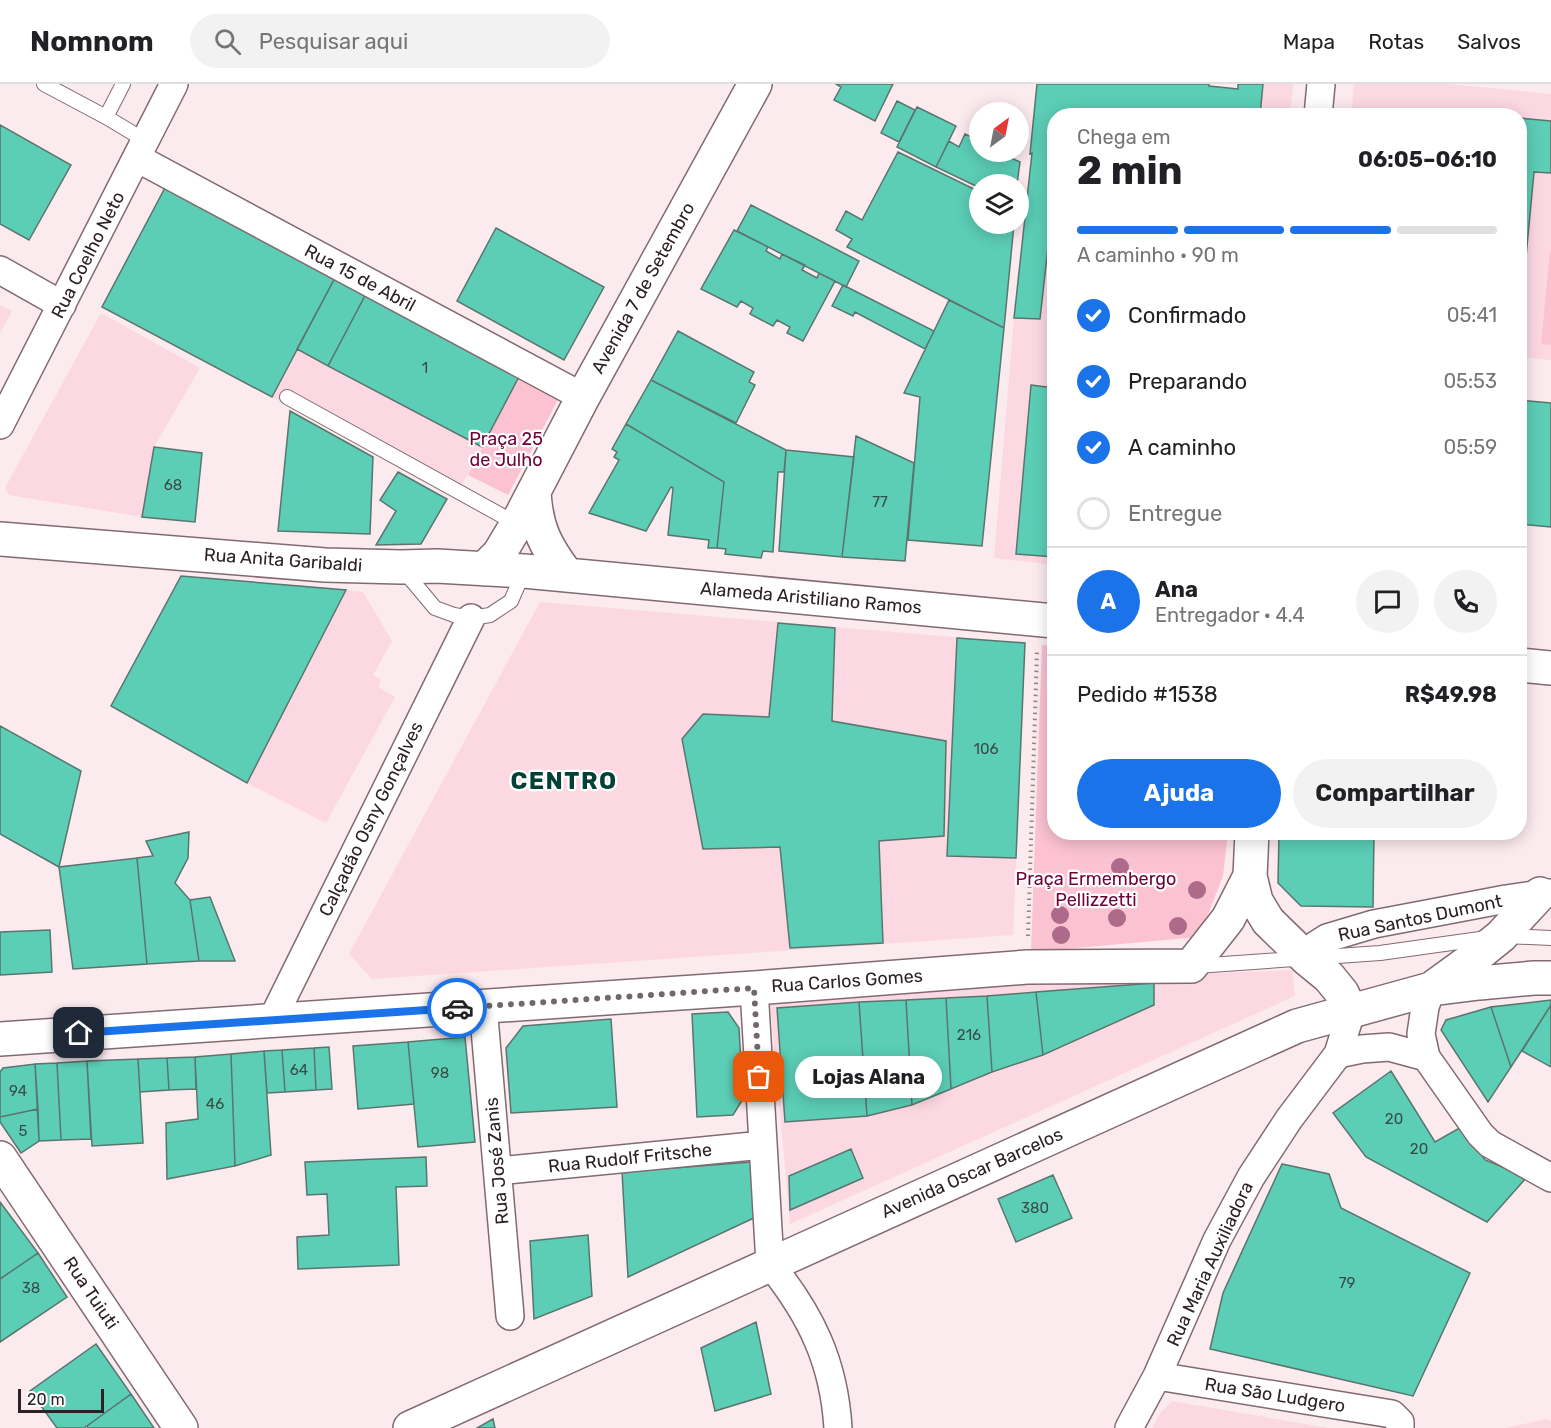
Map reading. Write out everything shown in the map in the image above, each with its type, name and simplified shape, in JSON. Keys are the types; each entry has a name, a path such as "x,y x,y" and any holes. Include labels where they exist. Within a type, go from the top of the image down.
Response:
{"street":[{"name":"Rua Coelho Neto","path":"0,425 174,84"},
{"name":"Avenida 7 de Setembro","path":"483,569 499,554 517,524 583,397 754,84"},
{"path":"1319,108 1321,84"},
{"name":"Rua 15 de Abril","path":"141,150 583,397"},
{"path":"0,270 62,305"},
{"path":"534,492 540,530 551,553 567,575"},
{"name":"Rua Anita Garibaldi","path":"0,539 325,565 437,566 567,575"},
{"name":"Alameda Aristiliano Ramos","path":"567,575 1046,620"},
{"name":"Calçadão Osny Gonçalves","path":"272,1020 471,618"},
{"path":"1527,666 1551,668"},
{"path":"1252,840 1250,876 1256,901 1268,921 1342,993 1351,1012"},
{"path":"1191,966 1228,919 1250,876"},
{"path":"1546,894 1501,936 1431,989 1425,1007 1421,1034 1425,1057 1480,1134 1490,1144 1551,1178"},
{"name":"Rua Santos Dumont","path":"1307,959 1316,945 1327,938 1374,924 1506,899 1546,894"},
{"name":"Rua Carlos Gomes","path":"0,1039 754,988 1027,967 1191,966"},
{"name":"Avenida Oscar Barcelos","path":"410,1428 1297,1026 1431,989 1551,978"},
{"path":"754,988 770,1264 802,1307 816,1336 830,1374 838,1428"},
{"name":"Rua José Zanis","path":"483,1006 510,1316"},
{"name":"Rua Maria Auxiliadora","path":"1130,1428 1157,1376 1217,1240 1251,1177 1289,1119 1338,1054 1351,1012"},
{"path":"1338,1054 1389,1047 1425,1057"},
{"name":"Rua Rudolf Fritsche","path":"498,1171 763,1145"},
{"name":"Rua Tuiuti","path":"0,1158 182,1428"},
{"name":"Rua São Ludgero","path":"1157,1376 1396,1421"}],"lane":[{"path":"44,84 106,117 141,150"},
{"path":"106,117 123,84"},
{"path":"286,396 517,524"},
{"path":"401,567 435,608 471,618 490,615 511,601 524,571"},
{"path":"1191,966 1380,953 1501,936 1551,938"}],"path":[{"path":"1027,967 1046,620"}],"shaded area":[{"path":"1037,84 1209,84 1237,89 1238,84 1293,84 1291,108 1047,108 1047,564 994,558 1014,318 1023,234 1029,234 1029,181 1032,154 1030,154"},
{"path":"1354,84 1448,84 1551,94 1551,360 1527,358 1527,108 1352,108"},
{"path":"0,305 12,311 0,333"},
{"path":"101,313 200,368 154,447 142,517 9,495 5,488"},
{"path":"297,349 482,447 456,496 272,397"},
{"path":"346,590 363,592 392,641 373,675 381,680 378,687 395,697 326,823 247,783"},
{"path":"540,602 1025,643 1013,935 372,979 349,954"},
{"path":"1292,970 1295,996 790,1224 770,1001"},
{"path":"1172,1401 1328,1428 1152,1428 1161,1412"},
{"path":"1547,1419 1551,1421 1551,1428 1506,1428"}],"green space":[{"path":"1551,253 1551,345 1541,344"},
{"name":"Praça 25 de Julho","path":"522,371 562,392 508,495 468,475"},
{"name":"Praça Ermembergo Pellizzetti","path":"1042,645 1047,645 1047,840 1227,840 1223,876 1199,937 1031,952"}],"building":[{"path":"836,84 893,84 875,121 834,100 841,87"},
{"path":"1037,84 1209,84 1209,86 1238,89 1238,84 1263,84 1261,108 1047,108 1047,256 1040,319 1014,318 1023,234 1029,234 1029,180 1032,153 1030,154"},
{"path":"897,101 915,110 899,142 881,133"},
{"path":"917,107 956,126 936,167 897,147"},
{"path":"1527,119 1551,121 1551,173 1534,172 1527,246"},
{"path":"0,125 71,165 29,240 0,224"},
{"path":"965,134 969,136 969,162 1020,162 1018,174 969,174 969,183 936,167 949,141 959,147"},
{"path":"898,152 969,187 969,234 1013,234 1004,328 847,247 852,239 836,230 846,211 862,220"},
{"path":"167,184 337,274 272,397 102,307"},
{"path":"751,205 859,261 846,287 737,231"},
{"path":"496,228 604,287 564,360 457,301"},
{"path":"734,230 768,247 766,251 780,259 782,254 805,265 802,270 817,278 819,273 835,281 803,341 787,333 790,327 777,320 773,326 750,314 753,308 741,301 737,307 701,289"},
{"path":"337,274 368,290 328,366 297,349"},
{"path":"843,285 934,331 925,349 855,312 853,316 832,306"},
{"path":"368,290 522,371 482,447 328,366"},
{"path":"949,300 1004,328 982,546 908,540 920,397 904,393"},
{"path":"678,331 754,372 749,382 755,385 736,423 651,380"},
{"path":"651,380 786,450 784,472 778,472 773,552 763,551 761,558 725,554 726,549 717,548 724,482 626,424"},
{"path":"1031,385 1047,387 1047,556 1016,554"},
{"path":"1527,401 1551,403 1551,527 1527,525"},
{"path":"290,411 373,457 370,534 278,531"},
{"path":"626,424 724,482 717,548 708,548 709,540 668,535 673,488 671,487 646,531 589,513 619,460 614,457 617,452 612,449"},
{"path":"856,436 914,463 905,561 842,557"},
{"path":"154,447 202,453 195,522 142,517"},
{"path":"786,450 854,457 842,557 779,551"},
{"path":"398,472 447,499 421,544 376,545 396,511 380,500"},
{"path":"181,576 346,590 247,783 111,706"},
{"path":"778,623 835,628 832,721 946,741 944,836 879,841 883,943 790,948 780,847 703,849 682,739 703,714 769,717"},
{"path":"957,638 1025,643 1016,858 947,856"},
{"path":"0,726 81,771 59,867 0,834"},
{"path":"189,832 188,858 175,883 190,900 199,961 147,964 137,858 153,856 146,841"},
{"path":"1279,840 1374,840 1373,907 1301,906 1278,883"},
{"path":"137,858 147,964 73,969 59,867"},
{"path":"210,897 235,961 199,961 190,900"},
{"path":"50,930 52,972 0,975 0,932"},
{"path":"1154,983 1154,1005 1043,1055 1036,992"},
{"path":"1036,992 1043,1055 992,1072 987,996"},
{"path":"987,996 992,1072 951,1089 946,998"},
{"path":"946,998 951,1089 912,1105 906,1000"},
{"path":"906,1000 912,1105 867,1116 859,1002"},
{"path":"1551,1000 1551,1005 1511,1067 1491,1007"},
{"path":"859,1002 867,1116 785,1122 777,1008"},
{"path":"1551,1005 1551,1067 1522,1051"},
{"path":"1491,1007 1511,1067 1488,1102 1441,1030 1446,1020"},
{"path":"728,1012 739,1028 743,1099 733,1115 697,1117 692,1014"},
{"path":"611,1019 617,1107 511,1113 506,1048 523,1026"},
{"path":"465,1037 475,1142 418,1147 408,1042"},
{"path":"408,1042 414,1104 358,1109 353,1046"},
{"path":"329,1047 332,1089 316,1090 314,1048"},
{"path":"314,1048 316,1090 285,1092 282,1050"},
{"path":"282,1050 285,1092 267,1093 264,1051"},
{"path":"264,1051 271,1155 235,1166 231,1054"},
{"path":"231,1054 235,1166 167,1179 166,1123 198,1119 195,1057"},
{"path":"195,1057 196,1089 169,1090 167,1058"},
{"path":"167,1058 169,1090 140,1092 138,1059"},
{"path":"138,1059 143,1143 92,1146 87,1061"},
{"path":"87,1061 91,1139 61,1140 57,1063"},
{"path":"57,1063 61,1140 39,1141 35,1064"},
{"path":"35,1064 38,1109 0,1117 0,1072 3,1068"},
{"path":"1391,1071 1435,1142 1463,1126 1485,1160 1527,1177 1487,1222 1366,1157 1333,1113"},
{"path":"38,1109 39,1141 21,1153 0,1122 0,1117"},
{"path":"851,1149 863,1178 790,1210 789,1176"},
{"path":"426,1157 427,1186 396,1187 399,1265 298,1269 297,1237 329,1235 327,1194 307,1195 305,1162"},
{"path":"751,1162 756,1217 628,1277 622,1172"},
{"path":"1282,1164 1329,1174 1341,1208 1470,1273 1413,1396 1210,1349 1223,1293"},
{"path":"1053,1175 1072,1218 1016,1242 998,1199"},
{"path":"0,1202 38,1253 0,1279"},
{"path":"588,1235 592,1296 534,1319 530,1241"},
{"path":"38,1253 67,1297 0,1342 0,1279"},
{"path":"756,1322 771,1394 715,1411 701,1348"},
{"path":"96,1344 131,1394 84,1428 57,1428 30,1391"},
{"path":"131,1394 154,1428 88,1428 87,1426"},
{"path":"493,1419 495,1428 477,1428"}],"way so far":[{"path":"457,1008 754,988 759,1077"}],"place":[{"name":"Lojas Alana","path":"759,1077"}],"district":[{"name":"CENTRO","path":"564,781"}],"route":[{"path":"79,1033 457,1008"}]}
